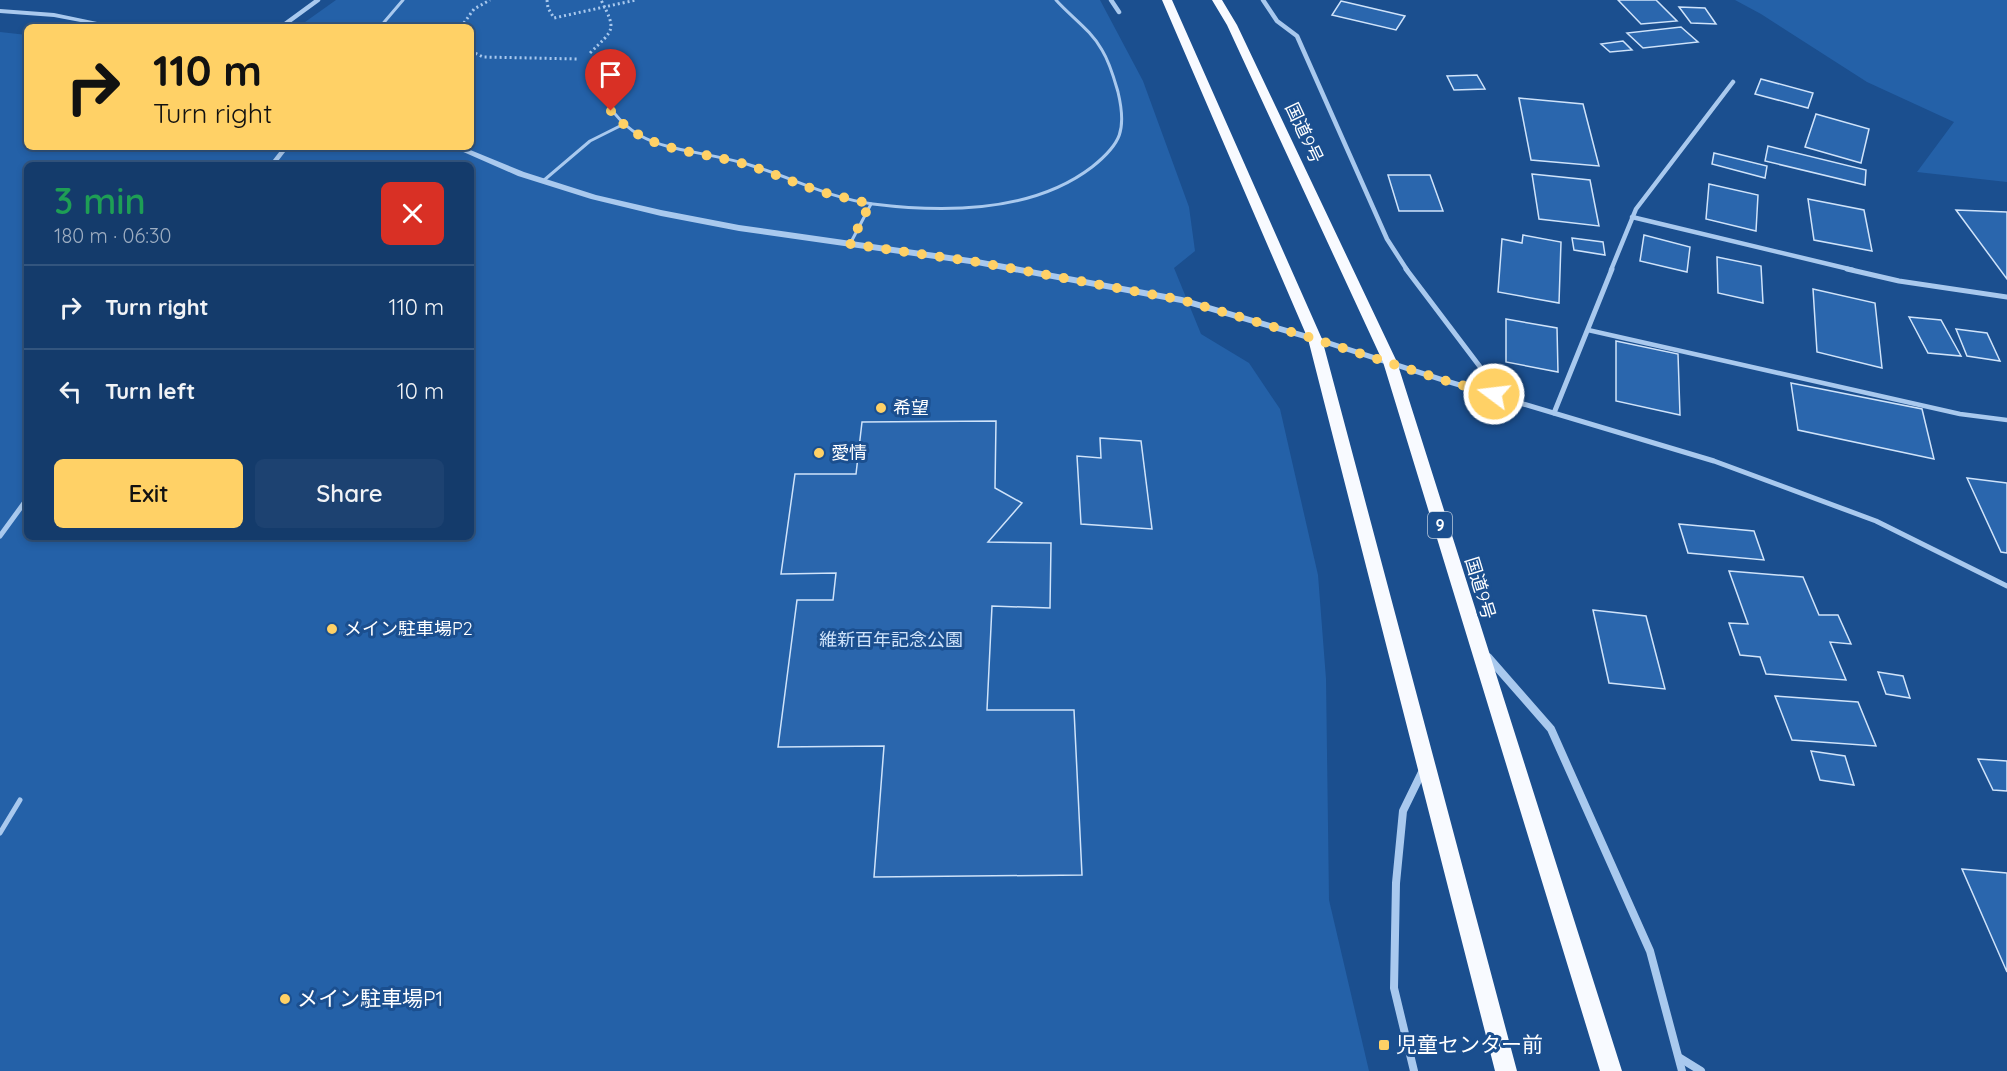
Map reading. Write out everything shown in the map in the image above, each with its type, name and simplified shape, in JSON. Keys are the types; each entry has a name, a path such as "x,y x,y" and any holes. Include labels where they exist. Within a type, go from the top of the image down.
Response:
{"highway":[{"path":"1167,0 1315,339 1506,1071"},
{"name":"国道9号","path":"1216,0 1232,25 1390,362 1611,1071"}],"street":[{"path":"285,24 318,0"},
{"path":"1111,0 1119,12"},
{"path":"1263,0 1277,21 1297,36 1386,239 1415,283 1490,380 1494,394"},
{"path":"0,11 54,15 102,24"},
{"path":"1554,413 1636,209 1733,82"},
{"path":"274,162 284,150"},
{"path":"464,150 543,181 594,197 661,213 739,228 977,262 1182,300 1714,461 1876,521 2007,586"},
{"path":"1632,217 1899,281 2007,297"},
{"path":"0,536 24,503"},
{"path":"1476,643 1551,729 1650,951 1682,1071"},
{"path":"1414,1071 1394,988 1396,883 1402,811 1426,762"},
{"path":"1680,1058 1701,1071"}],"lane":[{"path":"383,24 403,0"},
{"path":"596,79 601,98 622,125 658,144 700,156 741,162 824,193 870,204 984,205 1042,195 1080,176 1113,149 1123,113 1115,78 1098,43 1056,0"},
{"path":"543,181 601,134 622,125"},
{"path":"850,244 870,204"},
{"path":"1587,330 1959,414 2007,420"},
{"path":"0,833 20,800"}],"path":[{"path":"479,0 488,1"},
{"path":"547,0 548,8 554,18 636,0"},
{"path":"474,52 483,57 586,59 594,46 610,33 612,22 601,0"},
{"path":"463,24 474,9 488,1"}],"green space":[{"name":"維新百年記念公園","path":"336,0 1100,0 1143,81 1189,207 1195,251 1174,268 1201,334 1249,363 1280,409 1318,575 1326,679 1329,900 1369,1071 0,1071 0,32 24,35 24,150 474,150 474,24 302,24"},
{"path":"1735,0 2007,0 2007,182 1917,172 1954,122 1867,82 1761,14"}],"building":[{"path":"1618,0 1656,0 1677,21 1641,24"},
{"path":"1341,1 1405,16 1396,30 1332,15"},
{"path":"1679,7 1705,8 1716,24 1691,23"},
{"path":"1681,27 1698,42 1643,48 1627,33"},
{"path":"1623,41 1632,50 1610,52 1601,44"},
{"path":"1477,75 1485,89 1454,90 1447,76"},
{"path":"1761,79 1813,93 1808,108 1755,94"},
{"path":"1519,98 1583,104 1599,166 1531,160"},
{"path":"1816,114 1869,129 1861,163 1805,147"},
{"path":"1768,146 1866,170 1865,185 1765,161"},
{"path":"1714,153 1767,166 1765,178 1712,164"},
{"path":"1532,174 1590,180 1599,226 1539,219"},
{"path":"1388,175 1430,175 1443,211 1399,211"},
{"path":"1709,184 1758,195 1756,231 1706,219"},
{"path":"1808,199 1864,210 1872,251 1814,240"},
{"path":"1956,210 2007,212 2007,279"},
{"path":"1523,235 1561,242 1559,303 1498,292 1502,239 1522,243"},
{"path":"1644,235 1690,247 1687,272 1640,261"},
{"path":"1572,238 1603,242 1605,255 1574,250"},
{"path":"1717,257 1761,266 1763,303 1718,293"},
{"path":"1813,289 1875,303 1882,368 1817,352"},
{"path":"1909,317 1941,320 1961,356 1928,353"},
{"path":"1506,319 1557,328 1558,372 1506,362"},
{"path":"1956,329 1987,333 2000,361 1967,356"},
{"path":"1616,341 1678,354 1680,415 1616,401"},
{"path":"1791,383 1922,409 1934,459 1798,430"},
{"path":"996,421 995,488 1022,503 988,542 1051,543 1050,608 992,606 987,710 1074,710 1082,875 874,877 884,746 778,747 797,600 833,600 836,573 781,574 795,474 856,474 862,422"},
{"path":"1100,438 1141,441 1152,529 1081,524 1077,456 1101,458"},
{"path":"1967,478 2007,483 2007,553 2001,552"},
{"path":"1679,524 1754,531 1764,560 1688,553"},
{"path":"1729,571 1803,577 1819,615 1838,615 1851,644 1830,642 1846,680 1766,674 1760,657 1740,655 1729,623 1748,624"},
{"path":"1593,610 1646,616 1665,689 1609,683"},
{"path":"1878,672 1903,676 1910,698 1886,694"},
{"path":"1775,696 1858,702 1876,746 1792,740"},
{"path":"1811,751 1845,756 1854,785 1820,780"},
{"path":"1978,759 2007,761 2007,791 1993,790"},
{"path":"1962,869 2007,873 2007,972"}],"place":[{"name":"希望","path":"881,408"},
{"name":"愛情","path":"819,453"},
{"name":"メイン駐車場P2","path":"332,629"},
{"name":"メイン駐車場P1","path":"285,999"},
{"name":"児童センター前","path":"1384,1045"}],"route":[{"path":"611,111 622,125 658,144 700,156 741,162 824,193 870,204 850,244 977,262 1182,300 1494,394"}]}
